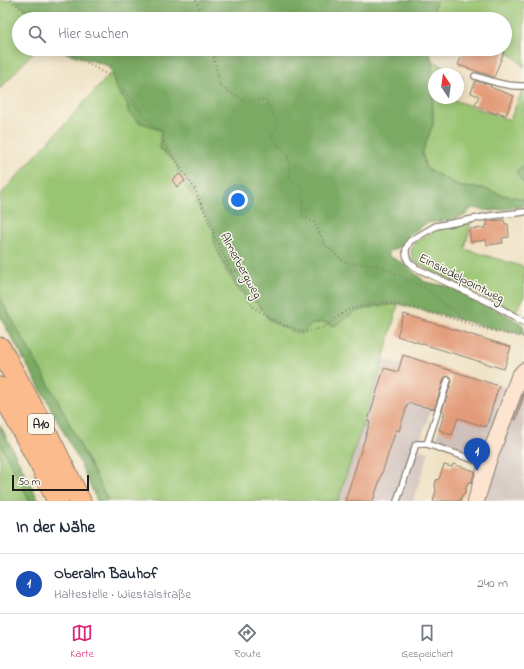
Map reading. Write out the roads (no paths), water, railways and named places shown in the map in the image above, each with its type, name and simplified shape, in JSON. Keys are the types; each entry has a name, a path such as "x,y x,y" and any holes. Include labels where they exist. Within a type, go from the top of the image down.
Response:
{"highway":[{"name":"A10","path":"0,348 51,442 80,501"},
{"name":"A10","path":"0,388 42,467 58,501"}],"street":[{"path":"476,501 487,464 519,377 524,371"}],"lane":[{"path":"475,76 503,85 524,86"},
{"name":"Einsiedelpointweg","path":"524,212 490,216 436,226 410,240 406,249 408,261 416,268 492,303 524,322"},
{"path":"427,444 448,380"},
{"path":"397,501 416,444 427,444 487,464"}],"place":[{"name":"Oberalm Bauhof","path":"477,471"}]}
